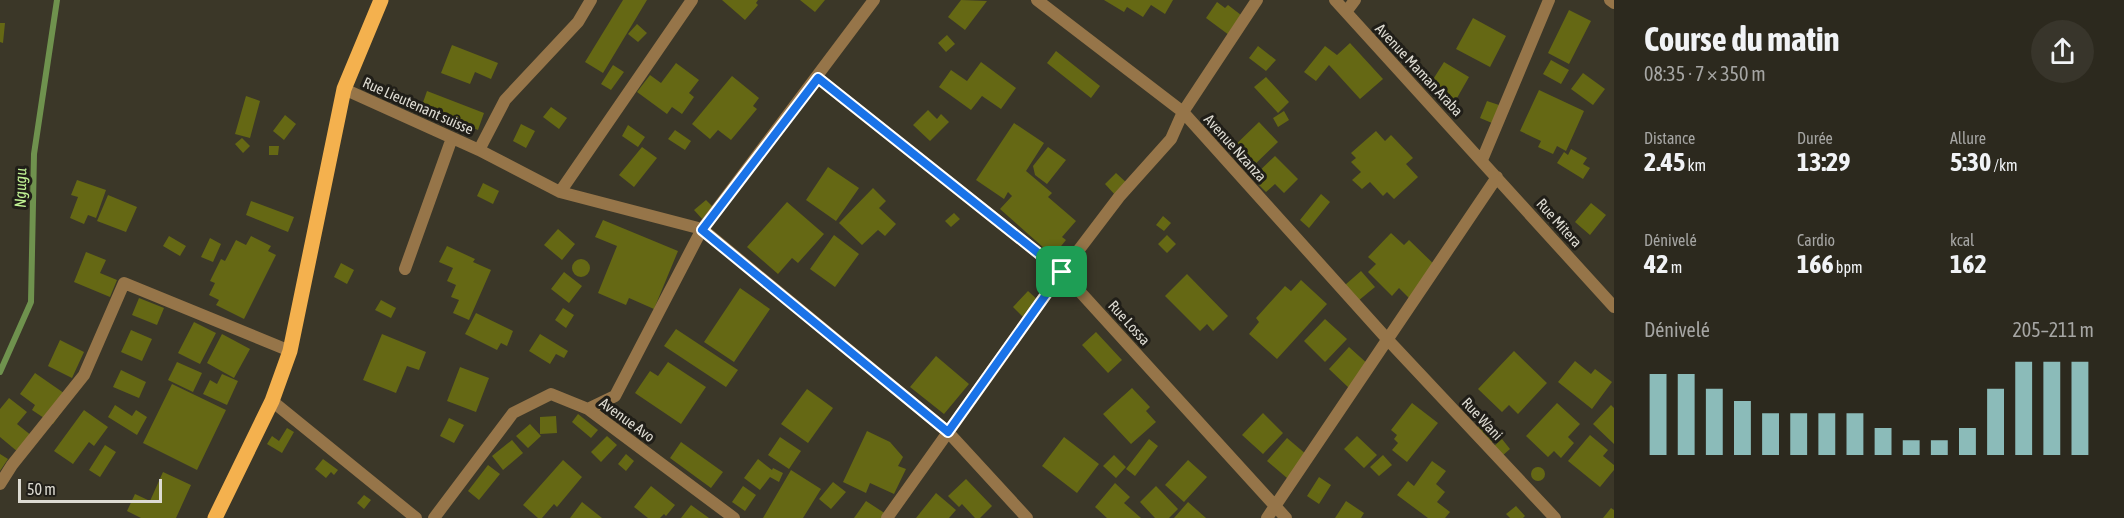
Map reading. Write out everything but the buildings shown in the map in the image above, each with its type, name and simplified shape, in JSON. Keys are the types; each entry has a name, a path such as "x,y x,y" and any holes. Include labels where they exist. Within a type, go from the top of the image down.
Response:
{"main road":[{"path":"215,518 272,401 290,351 344,89 381,0"}],"street":[{"path":"479,150 505,100 578,22 591,0"},
{"path":"560,192 692,0"},
{"path":"588,409 615,396 702,230 818,78 874,0"},
{"name":"Avenue Nzanza","path":"1037,0 1183,112 1388,340"},
{"path":"887,518 1062,272 1119,197 1172,139 1183,112 1257,0"},
{"name":"Avenue Maman Araba","path":"1335,0 1482,160"},
{"path":"1346,12 1355,0"},
{"path":"1482,160 1549,0"},
{"path":"1610,0 1614,3"},
{"name":"Rue Lossa","path":"818,78 1062,272 1286,518"},
{"name":"Rue Lieutenant suisse","path":"344,89 479,150 560,192 702,230"},
{"path":"405,270 452,138"},
{"name":"Rue Mitera","path":"1482,160 1614,307"},
{"path":"1267,518 1497,177"},
{"path":"702,230 948,432 1027,518"},
{"path":"0,484 12,465 84,375 124,283 290,351"},
{"name":"Rue Wani","path":"1388,340 1555,518"},
{"name":"Avenue Avo","path":"434,518 513,413 551,394 588,409 734,518"},
{"path":"272,401 416,518"}],"waterway":[{"name":"Ngugu","path":"0,372 31,302 34,154 57,0"}],"route":[{"path":"818,78 1062,272 948,432 702,230 818,78"}]}
